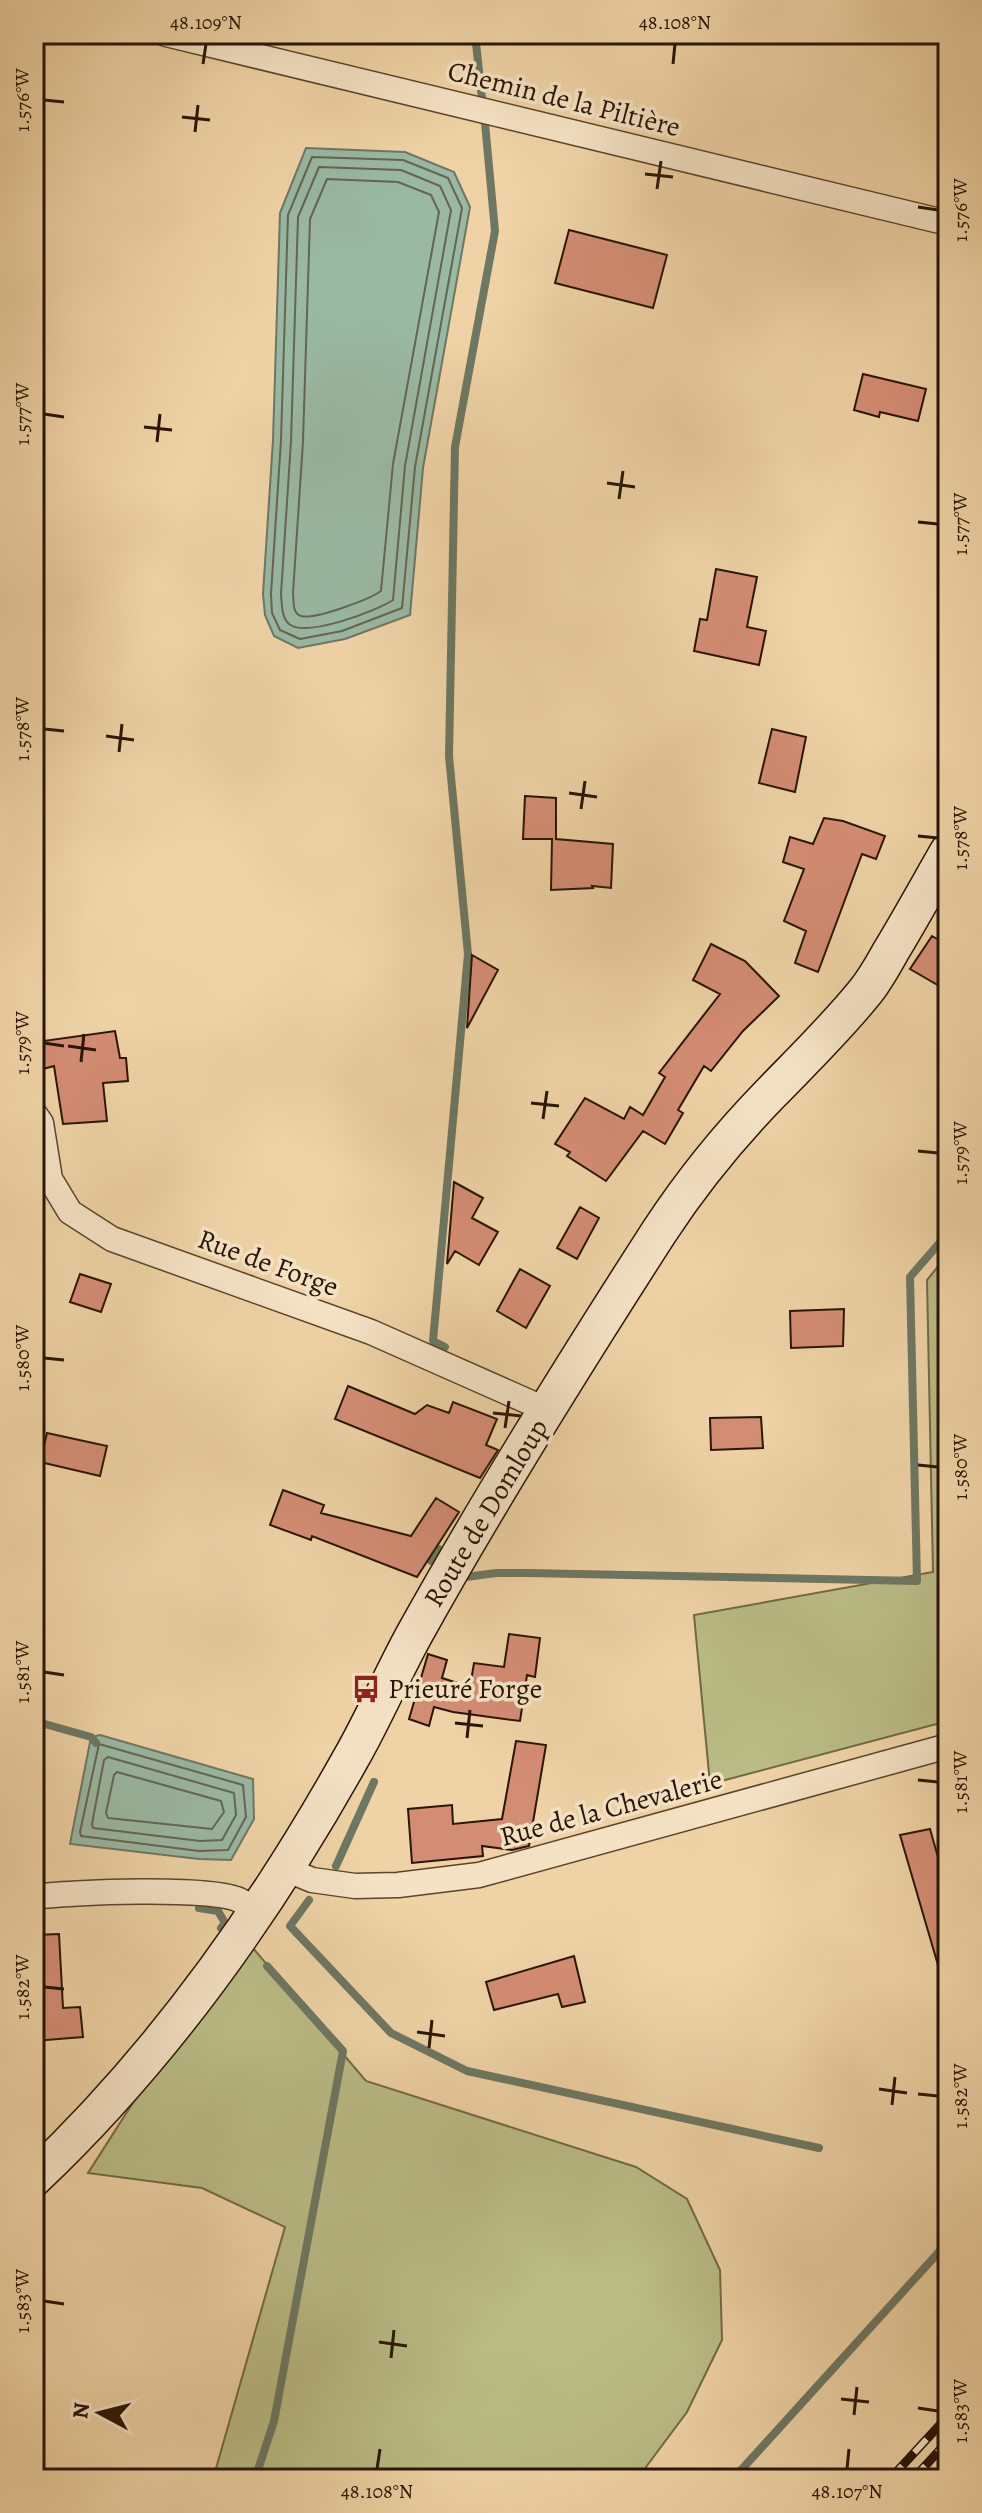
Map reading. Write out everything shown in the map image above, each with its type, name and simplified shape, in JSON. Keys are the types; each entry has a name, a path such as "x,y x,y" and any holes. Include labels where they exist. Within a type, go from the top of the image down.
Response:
{"street":[{"name":"Chemin de la Piltière","path":"166,34 948,223"},
{"name":"Route de Domloup","path":"34,2178 97,2115 155,2048 193,2002 255,1914 353,1755 413,1636 547,1410 683,1196 769,1095 868,989 948,852"},
{"name":"Rue de Forge","path":"34,1113 41,1123 50,1179 70,1212 112,1239 371,1332 547,1410"},
{"name":"Rue de la Chevalerie","path":"288,1865 312,1880 355,1886 398,1885 479,1875 948,1746"},
{"path":"34,1897 89,1892 217,1894 240,1901 255,1914"}],"green space":[{"path":"948,1254 948,1721 710,1784 694,1615 933,1572 927,1280"},
{"path":"241,1934 366,2081 636,2167 687,2199 720,2270 722,2340 687,2412 637,2479 213,2479 285,2227 202,2188 88,2173"}],"water":[{"path":"306,148 405,152 454,172 470,207 423,468 410,615 345,639 298,648 274,636 265,615 263,594 273,440 280,213"},
{"path":"100,1735 253,1779 254,1819 231,1860 70,1844 91,1737"}],"building":[{"path":"569,230 667,255 653,308 555,283"},
{"path":"863,374 926,389 918,421 880,412 879,417 854,410"},
{"path":"716,569 757,577 747,627 766,631 759,665 694,651 700,619 707,620"},
{"path":"772,729 806,737 795,792 759,783"},
{"path":"525,796 556,798 556,839 613,844 611,888 592,886 551,890 552,839 523,839"},
{"path":"824,818 843,821 885,836 876,859 862,854 818,972 795,963 806,931 784,921 804,869 783,862 790,837 813,844"},
{"path":"932,936 948,945 948,991 910,969"},
{"path":"711,944 745,961 779,996 743,1031 711,1071 704,1066 678,1110 683,1113 665,1144 643,1131 606,1181 567,1156 570,1152 555,1144 585,1098 624,1119 630,1107 643,1115 665,1077 659,1073 720,994 693,980"},
{"path":"472,955 498,970 467,1028"},
{"path":"115,1031 120,1058 126,1058 128,1081 103,1083 107,1121 63,1124 54,1066 43,1069 36,1042"},
{"path":"454,1182 483,1198 472,1218 498,1232 479,1265 455,1251 447,1264"},
{"path":"580,1207 599,1218 577,1259 557,1248"},
{"path":"520,1269 550,1286 526,1328 497,1311"},
{"path":"80,1274 111,1284 101,1312 70,1302"},
{"path":"844,1309 843,1346 791,1348 790,1311"},
{"path":"348,1386 415,1414 427,1405 449,1413 453,1402 497,1419 486,1445 498,1450 480,1478 335,1419"},
{"path":"761,1417 763,1448 711,1450 710,1418"},
{"path":"47,1433 107,1446 100,1476 40,1462"},
{"path":"283,1490 324,1505 321,1513 411,1536 436,1498 459,1512 417,1577 312,1536 311,1540 270,1525"},
{"path":"509,1634 540,1638 535,1677 527,1675 520,1721 434,1707 429,1726 409,1719 428,1654 447,1660 442,1678 470,1687 474,1663 504,1667"},
{"path":"516,1741 546,1745 529,1846 512,1850 482,1846 483,1856 412,1863 408,1809 452,1805 453,1824 502,1819"},
{"path":"930,1829 940,1864 948,1862 948,1971 940,1972 900,1835"},
{"path":"59,1934 63,2008 80,2007 83,2037 34,2041 34,1935"},
{"path":"574,1956 585,2002 562,2007 558,1994 494,2010 486,1982"}],"waterway":[{"path":"475,34 482,99"},
{"path":"445,1347 433,1341 468,954 449,756 455,447 495,231 485,123"},
{"path":"466,1577 529,1573 917,1581 910,1277 948,1233"},
{"path":"431,1561 439,1549"},
{"path":"34,1721 91,1737 96,1743"},
{"path":"336,1866 374,1782"},
{"path":"309,1900 290,1926 391,2033 467,2071 819,2148"},
{"path":"199,1908 218,1911 225,1923 221,1928"},
{"path":"255,2479 274,2421 343,2051 267,1966"},
{"path":"733,2479 948,2242"}],"railway":[{"path":"890,2479 948,2416"},
{"path":"913,2479 948,2441"}],"place":[{"name":"Prieuré Forge","path":"366,1689"}]}
